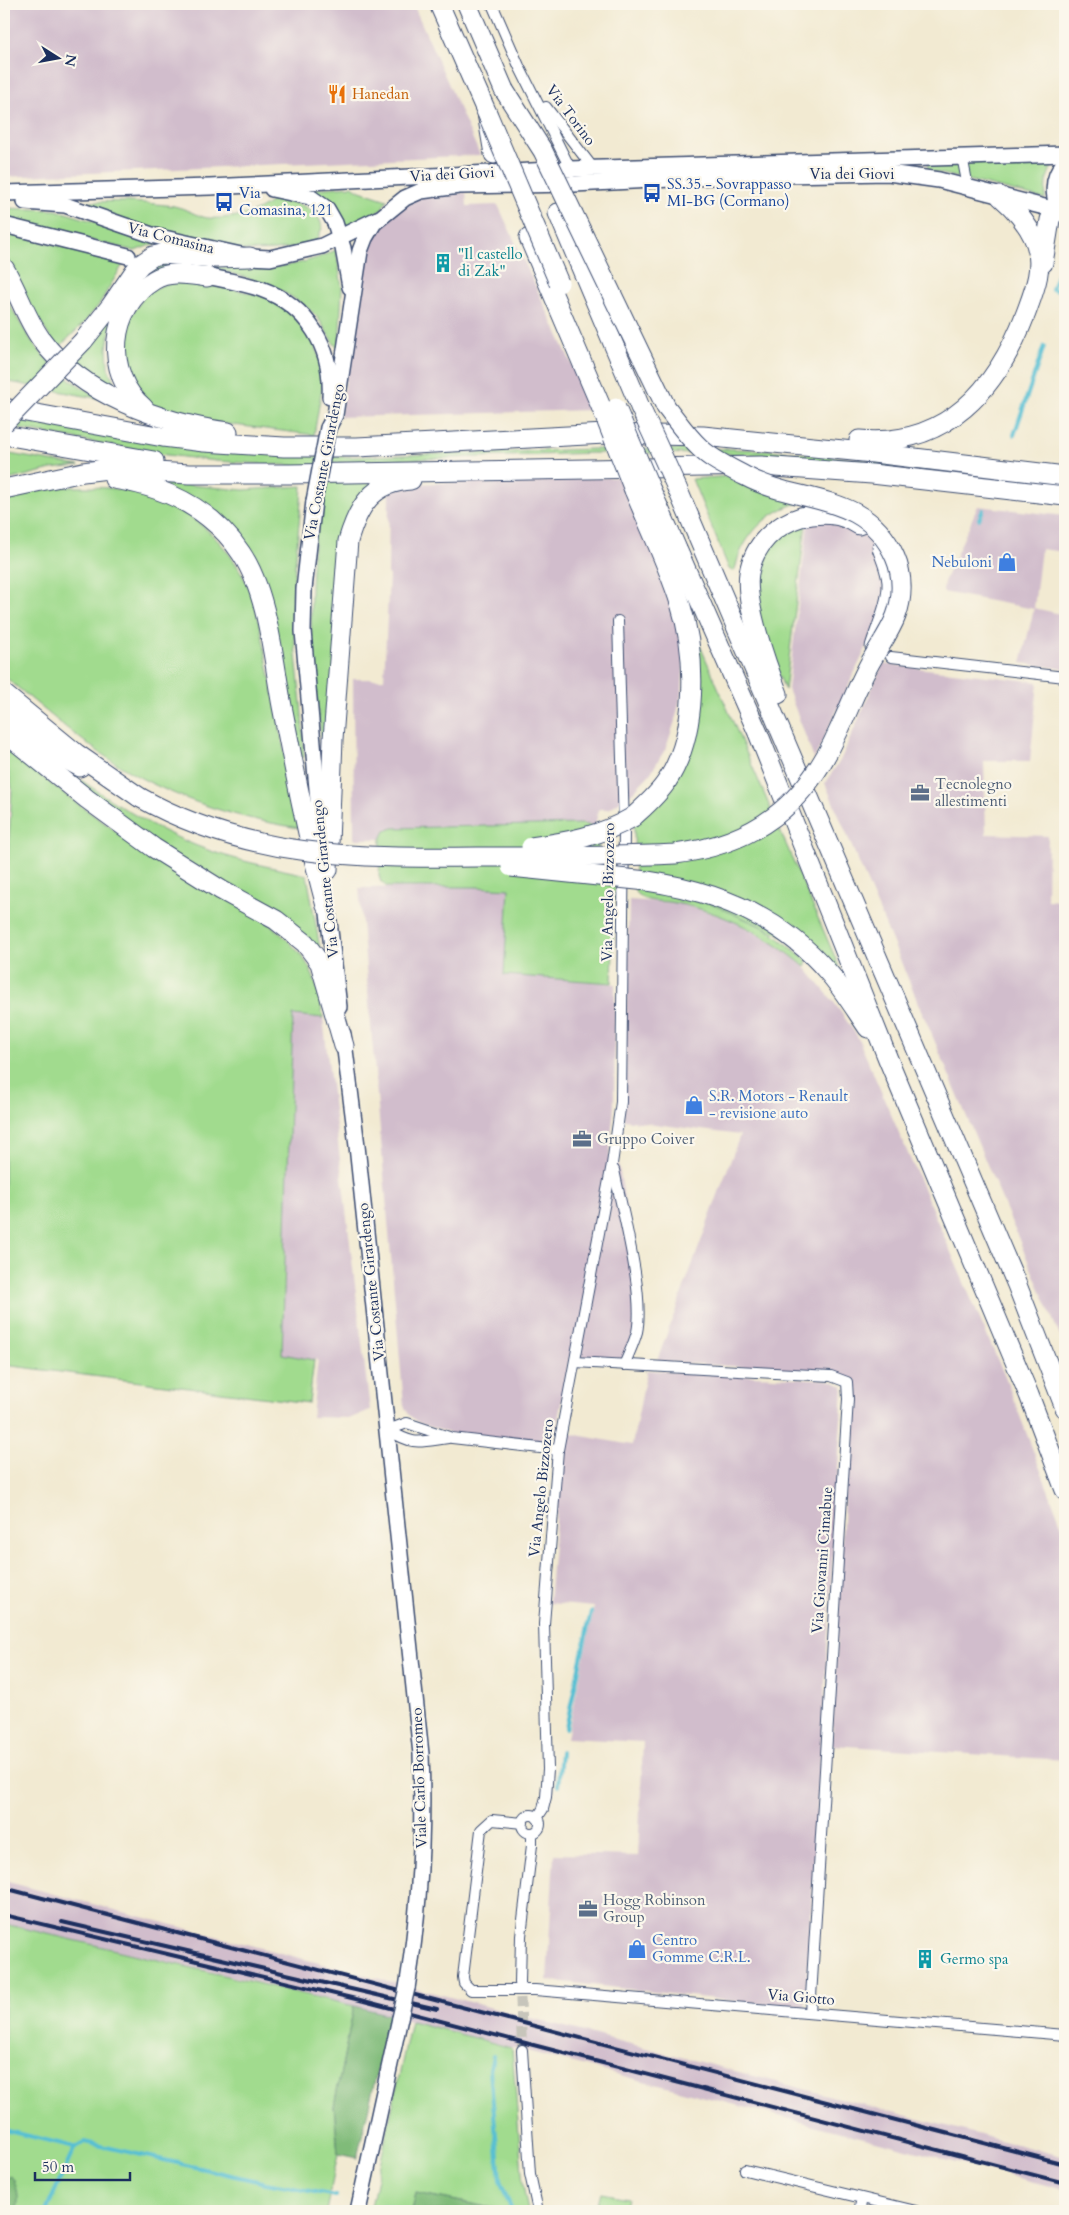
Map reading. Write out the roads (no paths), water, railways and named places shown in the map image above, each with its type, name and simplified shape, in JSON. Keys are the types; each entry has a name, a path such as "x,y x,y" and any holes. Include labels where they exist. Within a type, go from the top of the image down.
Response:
{"highway":[{"path":"439,4 559,283 642,490 680,604 691,659 692,684 686,733 674,770 666,783 648,804 633,817 616,827 582,838 553,844 443,858"},
{"path":"467,4 640,407 677,488 960,1150 1017,1285 1065,1408"},
{"path":"4,713 58,755 190,822 262,845 335,855 443,858 675,854 704,850 746,834 775,816 795,798 820,768 869,665 896,617 901,584 897,563 889,544 876,528 861,515 841,507 771,488 746,477 712,457 689,435 666,407 543,151 504,90"},
{"path":"487,113 494,154 529,238 609,408"},
{"path":"1000,196 1016,211 1029,228 1037,246 1039,280"},
{"path":"761,441 808,438 888,441 920,433 944,422 964,408 985,389 1014,344 1039,280 1048,243 1052,214 1061,211"},
{"path":"4,423 83,341 141,264 153,256 168,254 215,258 250,257"},
{"path":"4,268 33,328 42,341 77,376 97,388 151,414 192,426 235,433 284,447"},
{"path":"151,414 132,396 118,370 116,353 120,322 137,294 155,279 181,274 207,276"},
{"path":"4,408 204,442 284,447 357,447 605,434 703,436 1065,476"},
{"path":"4,434 130,457 264,473"},
{"path":"4,490 83,472 108,469 188,474 325,474 761,466 872,474 1065,496"},
{"path":"326,906 333,739 342,603 348,541 354,520 362,505 374,492 388,484 406,480 433,479 471,470"},
{"path":"62,477 114,479 140,484 179,497 222,529 241,552 254,573 261,598 296,776 326,906"},
{"path":"642,490 758,733 888,1059 1029,1395 1065,1490"},
{"path":"869,665 886,612 892,583 889,566 882,548 869,533 855,523 837,515 822,513 790,521 776,528 765,538 749,573 752,612 770,675 826,816 939,1082 960,1150"},
{"path":"4,694 77,754 139,797"},
{"path":"4,732 87,799 154,848 221,890 276,920 305,943 320,963 344,1046"},
{"path":"443,858 566,874 647,881 690,888 724,900 765,920 790,937 828,972 888,1059"}],"street":[{"name":"Via Torino","path":"492,4 526,80 570,169"},
{"name":"Via Torino","path":"526,80 567,137 593,168"},
{"name":"Via dei Giovi","path":"242,185 593,168 1065,154"},
{"path":"962,156 968,187"},
{"path":"1061,211 1053,188 1056,176 1065,162"},
{"path":"570,169 574,174 582,176 684,172 730,176"},
{"name":"Via dei Giovi","path":"380,218 413,194 458,186 574,184 730,176 888,173 915,175 1061,211"},
{"path":"4,193 242,185 310,197 327,209 335,223 338,238"},
{"name":"Via Comasina","path":"4,203 43,202 65,205 155,236 250,257 270,258 322,246 380,218"},
{"name":"Via Costante Girardengo","path":"380,218 369,230 362,246 335,415 328,428 314,501 304,589 303,631 326,906 388,1430"},
{"path":"4,225 128,256"},
{"name":"Via Costante Girardengo","path":"338,238 345,256 349,281 348,331"},
{"path":"167,267 243,284 272,294 294,307 308,321 321,342 329,365 328,428"},
{"name":"Via Angelo Bizzozero","path":"537,1818 543,1809 547,1778 544,1624 558,1450 612,1164 621,1102 624,828 618,621"},
{"path":"891,657 1065,677"},
{"name":"Via Angelo Bizzozero","path":"612,1164 632,1264 638,1313 637,1332 624,1365"},
{"name":"Via Giovanni Cimabue","path":"575,1362 831,1376 847,1382 848,1399 810,2013"},
{"path":"388,1430 407,1423 452,1438 558,1450"},
{"path":"388,1430 406,1441 416,1442 452,1438"},
{"name":"Viale Carlo Borromeo","path":"358,2211 406,1988 420,1885 423,1798 421,1754 388,1430"},
{"path":"530,1815 537,1818 540,1826 532,1833 525,1830 522,1823 530,1815"},
{"name":"Via Giotto","path":"522,1823 492,1820 481,1830 463,1977 467,1987 476,1991 535,1990 1065,2035"},
{"path":"520,1983 519,1958 532,1833"},
{"path":"522,2050 530,2174 538,2211"},
{"path":"745,2170 916,2211"},
{"path":"859,2211 862,2199"}],"waterway":[{"path":"1062,292 1052,289 1065,253"},
{"path":"1014,435 1044,346"},
{"path":"979,519 983,510"},
{"path":"566,1728 591,1612"},
{"path":"558,1786 561,1752"},
{"path":"493,2056 490,2070 500,2180 512,2211"},
{"path":"4,2130 75,2147"},
{"path":"46,2211 75,2147 84,2142 266,2183 336,2196"},
{"path":"383,2206 411,2211"}],"tunnel":[{"path":"520,1983 522,2050"}],"railway":[{"path":"4,1888 1065,2164"},
{"path":"4,1915 360,2000 1065,2183"},
{"path":"62,1922 437,2009"}],"place":[{"name":"Hanedan","path":"337,94"},
{"name":"SS.35 - Sovrappasso MI-BG (Cormano)","path":"652,193"},
{"name":"Via Comasina, 121","path":"224,202"},
{"name":"\"Il castello di Zak\"","path":"443,263"},
{"name":"Nebuloni","path":"1007,562"},
{"name":"Tecnolegno allestimenti","path":"920,793"},
{"name":"S.R. Motors - Renault - revisione auto","path":"694,1105"},
{"name":"Gruppo Coiver","path":"582,1139"},
{"name":"Hogg Robinson Group","path":"588,1909"},
{"name":"Centro Gomme C.R.L.","path":"637,1949"},
{"name":"Germo spa","path":"925,1959"}]}
